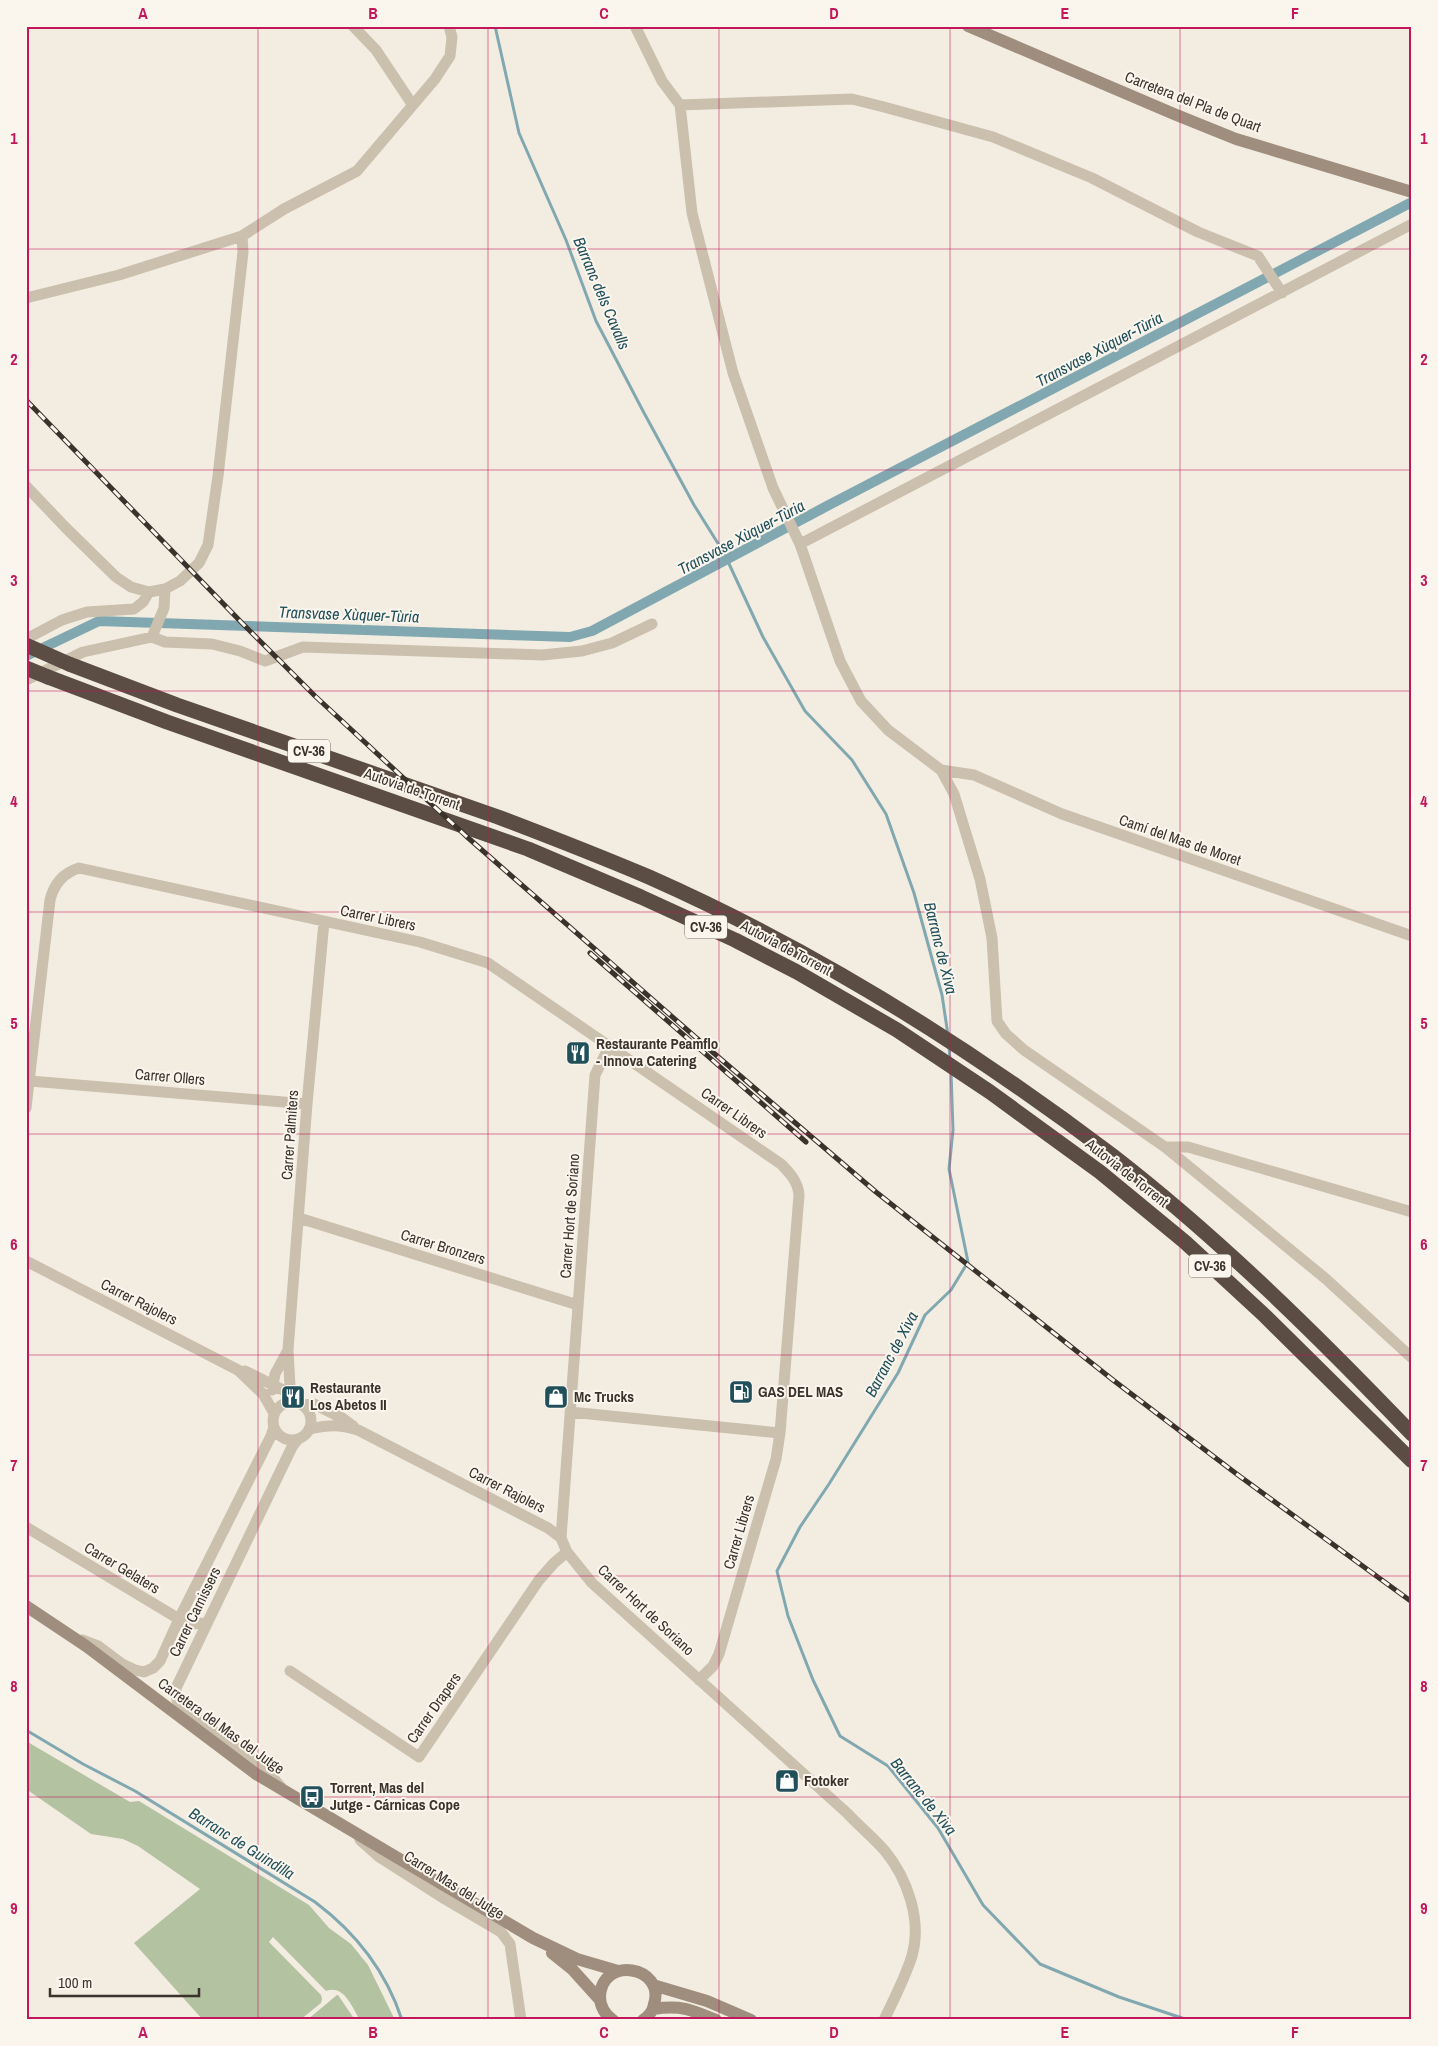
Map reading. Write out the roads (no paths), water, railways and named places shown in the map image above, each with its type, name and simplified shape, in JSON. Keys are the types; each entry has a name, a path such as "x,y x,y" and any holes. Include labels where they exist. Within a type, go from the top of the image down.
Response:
{"highway":[{"name":"Autovia de Torrent","path":"26,645 69,664 177,705 498,817 650,878 804,954 900,1010 994,1070 1114,1157 1196,1225 1278,1300 1412,1434"},
{"name":"Autovia de Torrent","path":"26,668 167,722 528,849 642,896 797,972 897,1030 990,1092 1100,1172 1184,1242 1263,1314 1412,1461"},
{"path":"1196,1225 1284,1295 1412,1421"},
{"path":"1263,1314 1314,1373 1412,1473"}],"street":[{"path":"353,26 376,50 412,104"},
{"path":"26,298 119,275 242,236 284,210 357,170 435,78 450,56 452,37 449,26"},
{"path":"635,26 662,81 680,105 692,213 733,373 773,488 798,539 840,661 861,701 888,730 941,770 954,794 980,879 992,938 998,1021 1006,1034 1024,1050 1165,1147 1326,1279 1412,1358"},
{"name":"Carretera del Pla de Quart","path":"968,26 1236,139 1412,192"},
{"path":"680,105 852,99 884,106 993,137 1092,178 1198,232 1258,256 1282,293"},
{"path":"798,539 1282,293 1412,224"},
{"path":"26,486 116,577 131,587 149,592 165,589 180,581 198,563 208,545 218,476 243,252 242,236"},
{"path":"152,637 164,608 165,589"},
{"path":"26,639 62,620 87,612 134,609 143,602 149,592"},
{"path":"26,680 83,652 152,637 165,642 212,644 240,651 265,662 303,647 542,655 582,651 612,643 652,624"},
{"name":"Camí del Mas de Moret","path":"941,770 974,775 1062,814 1412,936"},
{"name":"Carrer Librers","path":"30,1081 50,900 54,887 63,877 79,868 420,942 488,963 781,1164 792,1175 798,1187 798,1218 780,1433 776,1459 719,1654 713,1666 699,1680"},
{"name":"Carrer Palmiters","path":"297,1403 290,1386 288,1350 307,1104 324,922"},
{"name":"Carrer Hort de Soriano","path":"610,1045 595,1075 561,1538 567,1552 592,1583 847,1814 885,1851 902,1876 911,1898 914,1928 912,1954 884,2020"},
{"path":"26,1108 30,1081"},
{"name":"Carrer Ollers","path":"30,1081 307,1104"},
{"path":"1165,1147 1188,1147 1412,1212"},
{"name":"Carrer Bronzers","path":"299,1218 578,1306"},
{"name":"Carrer Rajolers","path":"26,1261 238,1370 255,1375 273,1384 287,1392 297,1403 314,1404 342,1418 358,1430 548,1528 561,1538"},
{"name":"Carrer Palmiters","path":"272,1409 273,1384 279,1365 288,1350"},
{"path":"255,1375 279,1365"},
{"name":"Carrer Rajolers","path":"238,1370 257,1387 272,1409"},
{"path":"272,1409 282,1405 297,1403 309,1413 311,1418 309,1429"},
{"name":"Carrer Carnissers","path":"71,1636 98,1646 122,1664 144,1672 153,1668 160,1661 179,1619 271,1436 274,1427 272,1409"},
{"path":"570,1412 780,1433"},
{"name":"Carrer Rajolers","path":"309,1429 330,1424 358,1430"},
{"path":"274,1427 283,1438 298,1439"},
{"name":"Carrer Carnissers","path":"284,1791 267,1771 182,1707 175,1694 206,1623 292,1446 309,1429"},
{"name":"Carrer Gelaters","path":"26,1527 179,1619 190,1624 206,1623"},
{"name":"Carrer Drapers","path":"290,1670 419,1757 539,1580 567,1552"},
{"name":"Carretera del Mas del Jutge","path":"26,1606 71,1636 256,1774 284,1791 533,1938 577,1959 618,1971 628,1969 638,1971 647,1977 653,1985"},
{"name":"Carrer Mas del Jutge","path":"343,1826 378,1856 501,1932 510,1944 521,2020"},
{"name":"Carretera del Mas del Jutge","path":"533,1938 572,1969 600,2000 603,2010 613,2020"},
{"path":"600,2000 604,1982 618,1971"},
{"path":"647,2017 655,2001 653,1985 707,2001 751,2020"},
{"path":"647,2017 673,2006 694,2010 716,2020"}],"waterway":[{"name":"Barranc dels Cavalls","path":"495,26 519,133 566,240 596,321 694,505 724,553 763,637 805,711 852,760 886,814 914,893 942,995 948,1035"},
{"name":"Transvase Xùquer-Tùria","path":"26,656 99,621 570,637 592,631 827,506 1412,202"},
{"name":"Barranc de Xiva","path":"949,1046 950,1060"},
{"name":"Barranc de Xiva","path":"951,1071 953,1130 949,1169 968,1262 951,1290 925,1315 898,1373 800,1527 777,1571 788,1616 813,1680 840,1736 888,1766 938,1828 983,1905 1040,1964 1119,1997 1188,2020"},
{"name":"Barranc de Guindilla","path":"26,1730 83,1764 135,1791 315,1902 343,1926 368,1954 387,1985 402,2020"}],"railway":[{"path":"26,400 315,696 466,836 709,1049 876,1192 1113,1380 1238,1475 1412,1602"},
{"path":"590,953 806,1142"}],"place":[{"name":"Restaurante Peamflo - Innova Catering","path":"578,1053"},
{"name":"GAS DEL MAS","path":"741,1392"},
{"name":"Restaurante Los Abetos II","path":"293,1397"},
{"name":"Mc Trucks","path":"556,1397"},
{"name":"Fotoker","path":"787,1781"},
{"name":"Torrent, Mas del Jutge - Cárnicas Cope","path":"312,1797"}]}
